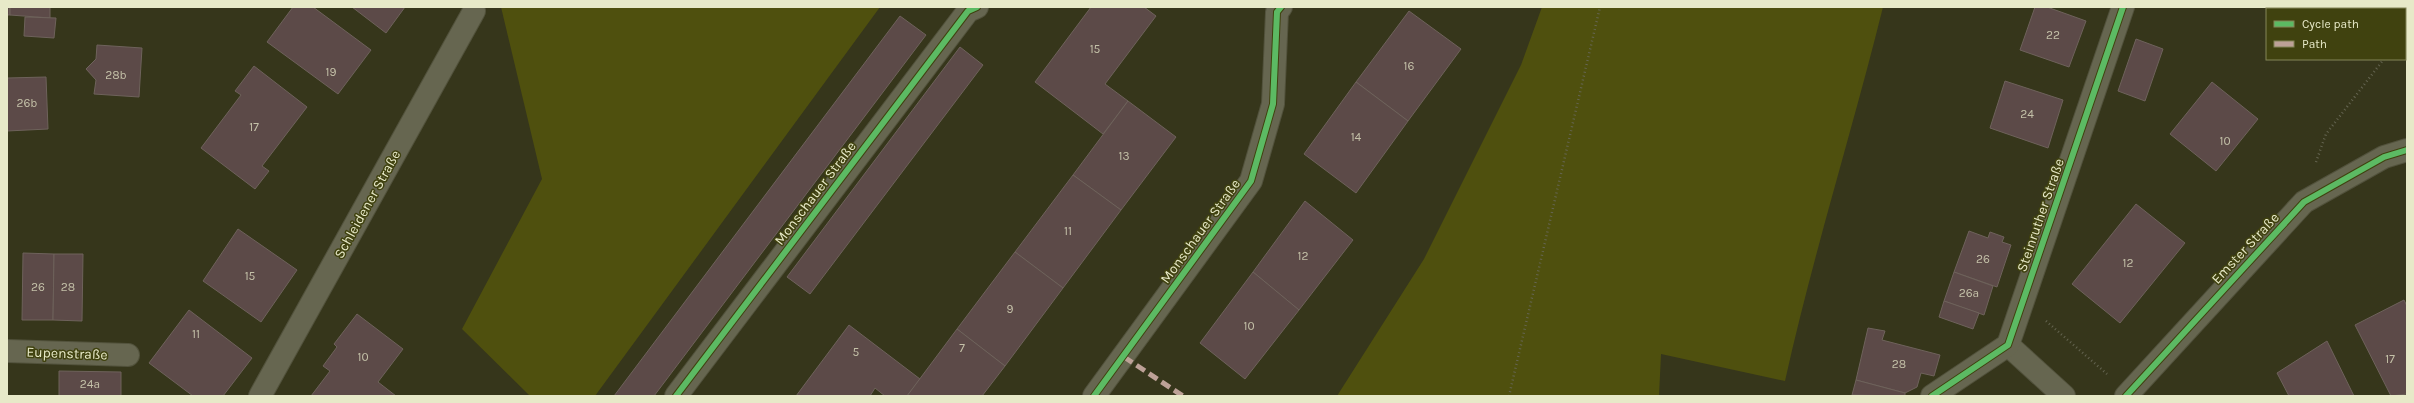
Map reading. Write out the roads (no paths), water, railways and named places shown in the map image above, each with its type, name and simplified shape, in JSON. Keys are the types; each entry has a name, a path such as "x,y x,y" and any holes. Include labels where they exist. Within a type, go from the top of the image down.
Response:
{"street":[{"name":"Monschauer Straße","path":"676,396 968,11 977,7"},
{"name":"Steinruther Straße","path":"2008,345 2123,7"},
{"name":"Monschauer Straße","path":"1094,396 1251,181 1273,104 1277,9"},
{"name":"Schleidener Straße","path":"260,396 474,11"},
{"name":"Emster Straße","path":"2126,395 2304,202 2384,157 2407,150"},
{"path":"1932,396 2008,345 2064,396"},
{"name":"Eupenstraße","path":"7,351 128,355"}]}
